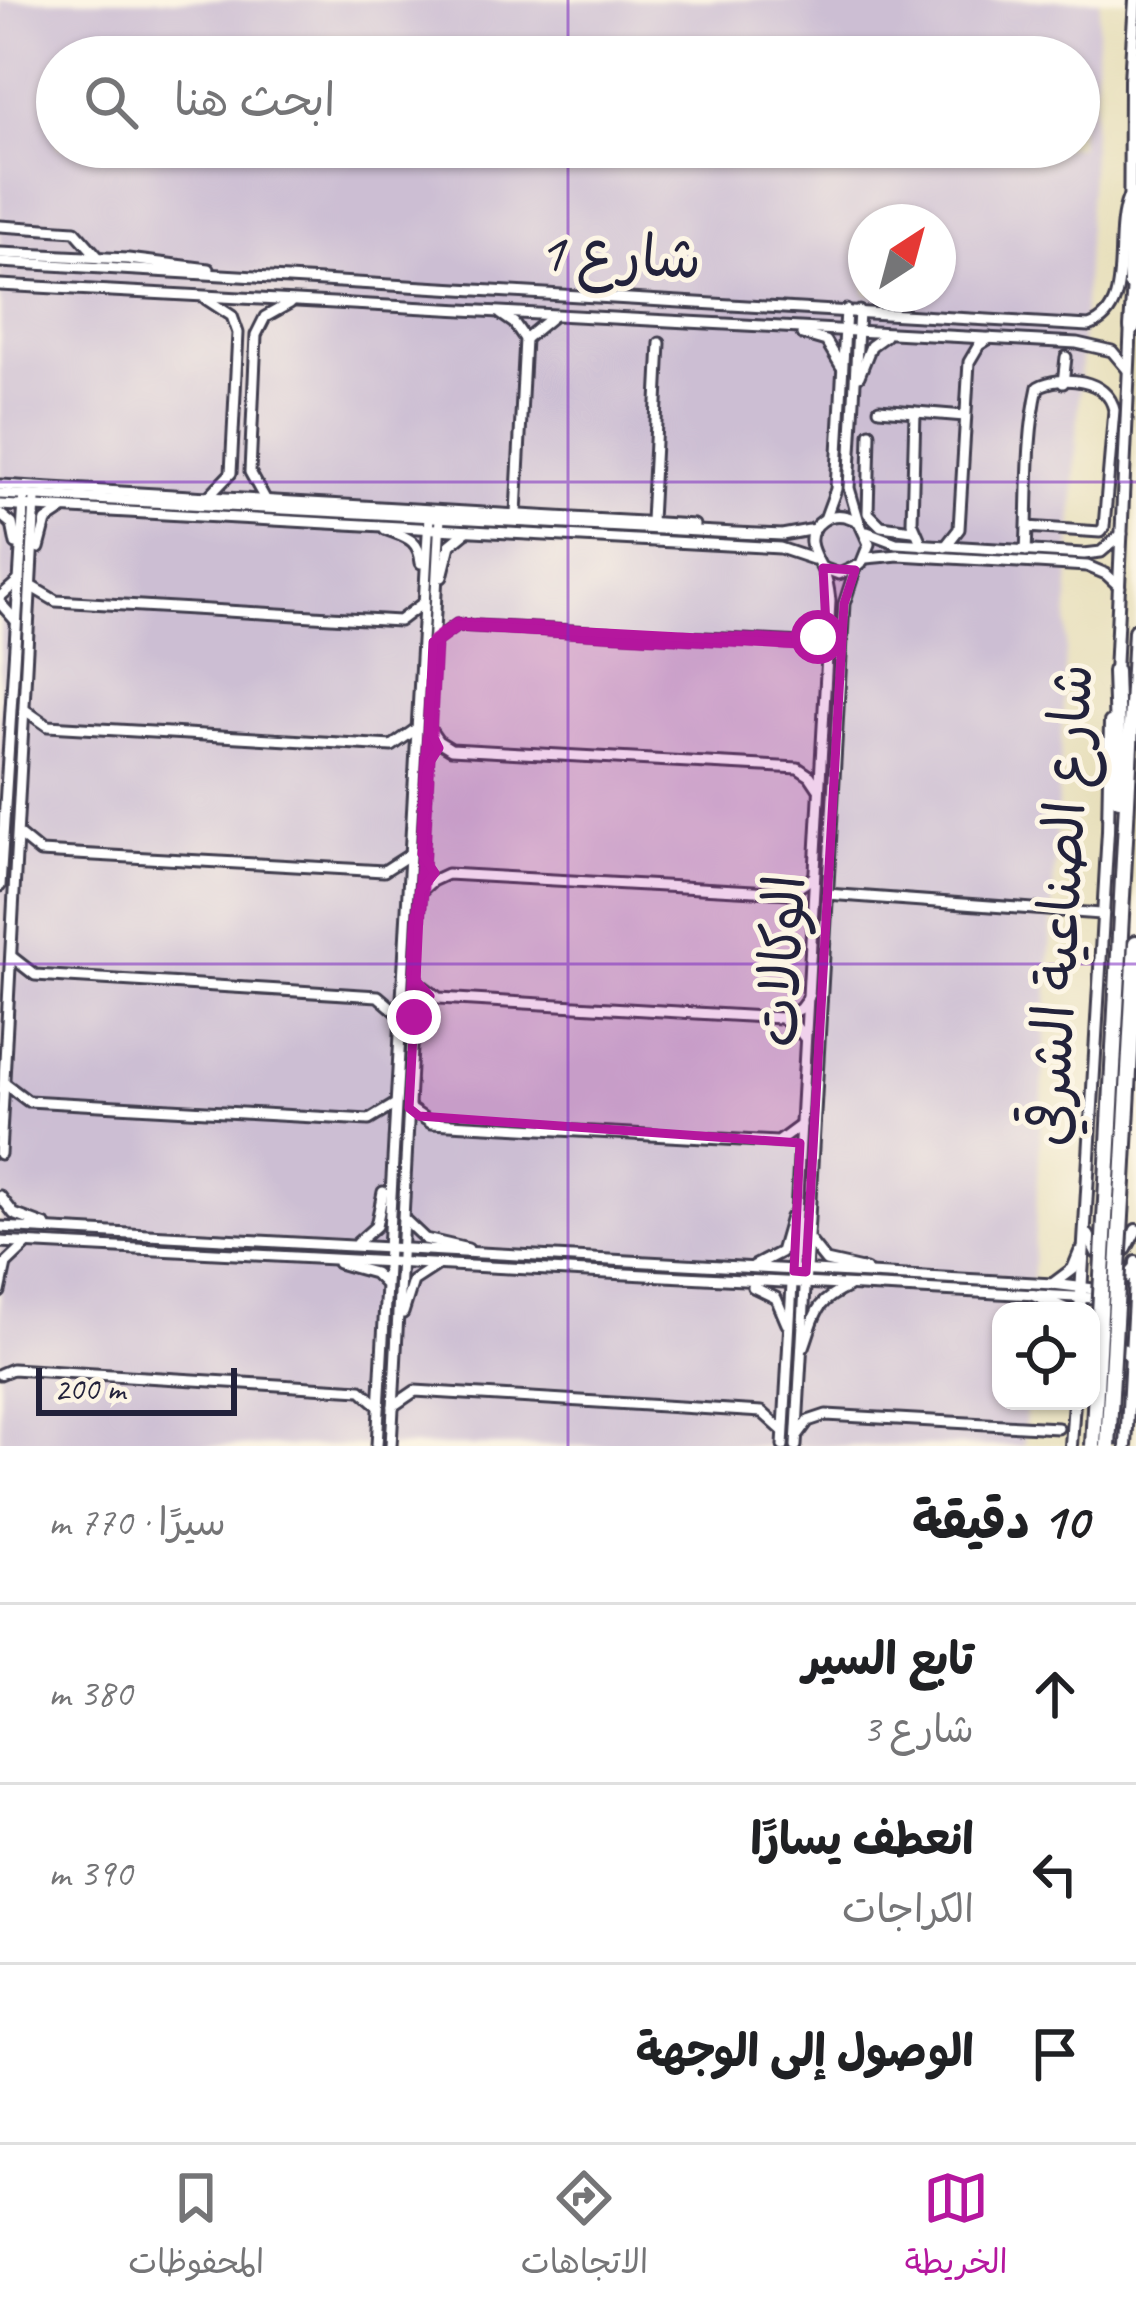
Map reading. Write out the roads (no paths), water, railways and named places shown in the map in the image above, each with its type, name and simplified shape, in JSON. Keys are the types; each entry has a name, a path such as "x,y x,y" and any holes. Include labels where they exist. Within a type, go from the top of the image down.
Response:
{"highway":[{"path":"1132,328 1136,267"},
{"path":"1108,1446 1123,846 1136,632"},
{"path":"1115,671 1123,846"},
{"path":"1093,1446 1136,943"}],"main road":[{"name":"شارع الصناعية الشرقي","path":"1081,1298 1132,328 1128,198 1135,0"},
{"path":"1085,1214 1091,1247 1107,1257 1121,1254 1136,1230"},
{"path":"1053,1284 1073,1270 1084,1243"},
{"path":"1126,1446 1136,1264"},
{"path":"1034,1295 1050,1302"},
{"path":"1100,1340 1112,1339 1130,1357"},
{"path":"1072,1446 1074,1410"}],"street":[{"name":"شارع 1","path":"875,312 1082,326 1103,322 1114,313 1122,294 1123,211 1128,198"},
{"path":"0,226 75,231 99,258"},
{"name":"شارع 1","path":"0,258 848,310"},
{"path":"0,258 195,265 219,274"},
{"name":"شارع 1","path":"0,285 1056,341 1112,351 1130,375"},
{"path":"195,295 225,309 237,323 238,333 232,473 208,497"},
{"path":"266,500 250,472 256,335 271,312 295,301"},
{"path":"819,564 810,544 836,489 845,310"},
{"path":"497,312 514,323 525,339 516,513"},
{"path":"0,494 65,508 374,525 434,523 468,530 780,548 838,574 855,570 866,558 869,544 850,499 860,312"},
{"path":"525,339 553,316"},
{"path":"767,327 823,339 834,350 842,371"},
{"path":"856,386 873,343 896,333"},
{"path":"951,336 969,362"},
{"path":"945,547 959,529 969,362 977,347 990,338"},
{"path":"1056,341 1066,357"},
{"path":"651,521 660,343"},
{"path":"1064,383 1066,357 1077,343"},
{"path":"1026,551 1027,527 1038,387 1044,383 1096,384 1112,400 1104,527 1100,532 1027,527"},
{"path":"879,409 964,416"},
{"path":"915,412 913,530 922,545"},
{"path":"870,433 866,507 881,526 913,530"},
{"path":"850,466 868,467"},
{"path":"0,484 651,521 735,533"},
{"path":"17,622 0,600 19,574 14,530 0,509 30,501 434,523 782,535 815,529"},
{"path":"0,886 19,574 30,501"},
{"path":"0,1154 32,581 30,501"},
{"path":"32,581 43,527 65,508"},
{"path":"825,519 842,515 884,541 945,547 1094,554 1122,534"},
{"path":"376,1446 424,583 434,523"},
{"path":"391,1446 434,642 434,523"},
{"path":"374,525 417,544 424,583"},
{"path":"436,598 450,544 468,530"},
{"path":"866,558 899,555 1087,566 1120,587"},
{"name":"الوكالات","path":"783,1446 784,1393 800,1272 798,1184 830,602 819,564"},
{"name":"الوكالات","path":"800,1272 808,1237 844,604 855,570"},
{"path":"32,581 56,602"},
{"path":"436,598 457,625"},
{"path":"30,621 56,602 400,621 421,641"},
{"path":"400,621 423,603"},
{"path":"434,642 457,625 803,644 828,625"},
{"path":"803,644 826,661"},
{"path":"0,717 12,704"},
{"path":"25,710 48,727 392,746 414,766"},
{"path":"23,744 48,727"},
{"path":"392,746 416,728"},
{"path":"429,728 451,749 798,768 818,788"},
{"path":"0,732 9,741"},
{"path":"427,767 451,749"},
{"path":"798,768 820,752"},
{"path":"17,834 40,852 384,871 409,855"},
{"path":"16,869 40,852"},
{"path":"422,854 447,874"},
{"path":"384,871 406,891"},
{"path":"420,892 447,874 790,893 814,877"},
{"path":"790,893 812,913"},
{"path":"826,894 1101,914"},
{"path":"12,957 35,975 379,996 400,1015"},
{"path":"10,992 35,975"},
{"path":"379,996 402,978"},
{"path":"416,981 439,998 781,1018 794,1014 808,997"},
{"path":"414,1017 439,998"},
{"path":"781,1018 799,1029 806,1042"},
{"path":"4,1083 28,1102"},
{"path":"2,1122 12,1108 28,1102 370,1120 395,1104"},
{"path":"409,1108 431,1123 778,1142 801,1125"},
{"path":"370,1120 392,1145"},
{"path":"407,1141 431,1123"},
{"path":"778,1142 799,1163"},
{"path":"352,1246 376,1226 390,1170"},
{"name":"الوكالات","path":"743,1268 764,1264 781,1252 798,1184"},
{"path":"0,1196 14,1214 56,1230"},
{"path":"404,1215 425,1240 479,1253"},
{"path":"0,1227 1053,1284 1081,1298"},
{"path":"808,1237 826,1261 889,1275"},
{"path":"0,1242 1081,1298 1110,1295 1136,1264"},
{"path":"0,1292 10,1257 29,1243"},
{"path":"328,1258 374,1273 384,1282"},
{"path":"399,1323 412,1281 440,1264"},
{"path":"724,1281 761,1288 776,1298 790,1337"},
{"name":"الوكالات","path":"796,1441 799,1284"},
{"name":"الوكالات","path":"801,1358 816,1310 829,1296 850,1286"},
{"path":"1110,1295 1132,1333"},
{"path":"0,1360 12,1369"},
{"path":"0,1374 12,1369 361,1390 379,1406"},
{"path":"395,1374 416,1391 762,1412 783,1432"},
{"path":"361,1390 380,1375"},
{"path":"798,1386 809,1406 826,1415"},
{"path":"393,1406 416,1391"},
{"path":"762,1412 784,1393"},
{"path":"796,1441 808,1421 826,1415 1058,1428"}]}
